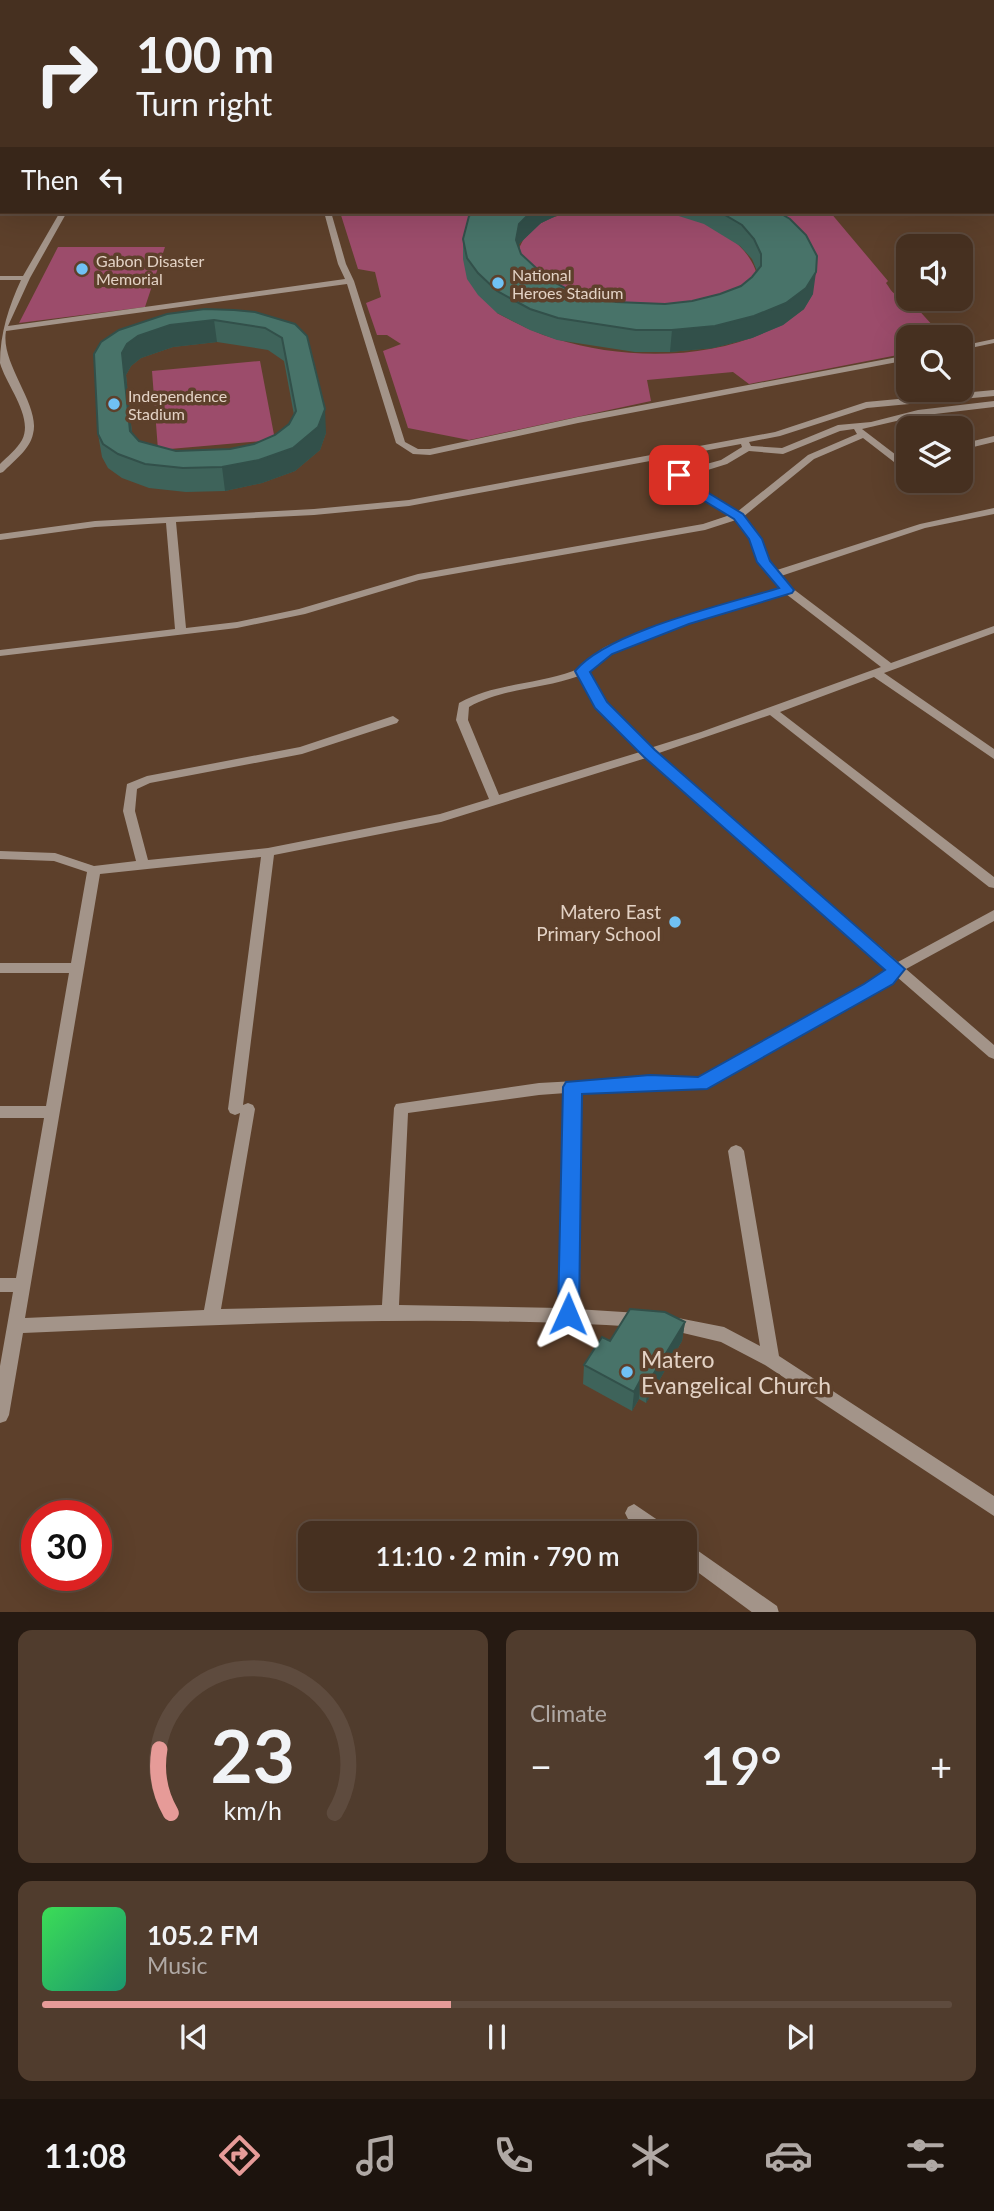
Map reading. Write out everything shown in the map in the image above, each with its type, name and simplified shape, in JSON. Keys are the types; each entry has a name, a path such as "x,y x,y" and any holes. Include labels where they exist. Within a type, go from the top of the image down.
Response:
{"street":[{"path":"0,470 25,443 30,432 26,411 0,353 2,326 62,214"},
{"path":"329,214 342,264 350,281 401,443 416,452 440,450 665,402 896,360"},
{"path":"0,278 26,278"},
{"path":"2,326 350,281"},
{"path":"973,345 994,341"},
{"path":"0,537 67,527 351,510 410,503 745,445 866,405 994,393"},
{"path":"890,668 788,590 773,575 764,562 755,539 738,516 677,477 724,461 745,445 783,451 827,432 918,413 994,404"},
{"path":"855,428 896,459"},
{"path":"0,653 181,632 302,612 418,577 685,532 738,516 811,457 865,434"},
{"path":"973,444 994,439"},
{"path":"773,575 923,526 994,511"},
{"path":"171,520 181,632"},
{"path":"496,802 462,720 463,705 474,697 582,671 607,651 678,623 788,590"},
{"path":"0,855 55,857 93,870 268,852 441,818 649,754 994,629"},
{"path":"980,635 994,644"},
{"path":"582,671 600,705 649,754 994,1053"},
{"path":"876,673 994,755"},
{"path":"772,710 799,734 994,884"},
{"path":"143,864 129,811 131,787 147,780 302,750 393,720"},
{"path":"211,1317 242,1109 268,852"},
{"path":"0,1415 93,870"},
{"path":"390,1313 401,1108 573,1087 650,1083 700,1084 871,989 887,979 896,969 994,915"},
{"path":"0,968 77,968"},
{"path":"568,1314 573,1087"},
{"path":"0,1112 51,1112"},
{"path":"736,1152 771,1360"},
{"path":"0,1285 21,1285"},
{"path":"14,1325 390,1313 568,1314 672,1323 724,1335 771,1360 994,1507"},
{"path":"634,1513 645,1521"},
{"path":"697,1559 770,1612"}],"shaded area":[{"path":"341,214 498,214 497,313 533,331 586,347 651,354 717,348 748,339 777,326 804,309 742,214 832,214 888,281 886,283 896,294 896,311 920,311 932,325 896,325 896,355 749,384 733,372 647,380 651,401 469,440 408,428 383,351 401,344 387,335 377,335 366,303 381,297 375,272 358,269"},
{"path":"566,214 675,214 696,219 726,234 739,245 756,271 759,287 615,324 516,261 529,233 553,218"},
{"path":"58,247 165,247 145,307 19,323"},
{"path":"260,361 275,440 158,450 152,371"}],"building":[{"path":"529,214 519,224 516,240 521,254 548,279 569,290 616,302 665,304 692,301 741,286 752,277 761,266 761,254 754,239 742,225 723,214 781,214 790,219 806,235 817,256 816,272 806,288 786,303 754,316 715,326 636,330 558,318 530,309 497,291 478,273 467,258 463,239 469,216"},
{"path":"205,309 234,310 255,312 295,324 307,336 325,409 318,427 293,448 259,460 222,467 183,468 145,464 118,454 103,444 98,434 94,354 101,342 119,330 167,314","holes":["214,320 265,328 282,338 296,411 289,424 275,435 254,444 230,449 176,451 139,441 130,431 122,353 127,344 138,336 170,325"]},
{"name":"Matero Evangelical Church","path":"630,1309 665,1312 685,1322 648,1383 641,1379 634,1392 584,1365 602,1337 610,1341"}],"place":[{"name":"Gabon Disaster Memorial","path":"82,269"},
{"name":"National Heroes Stadium","path":"498,283"},
{"name":"Independence Stadium","path":"114,404"},
{"name":"Matero East Primary School","path":"675,922"},
{"name":"Matero Evangelical Church","path":"627,1372"}],"route":[{"path":"568,1314 573,1087 650,1083 700,1084 871,989 887,979 896,969 649,754 600,705 582,671 607,651 665,628 788,590 764,562 751,531 738,516 678,480 679,475"}]}
